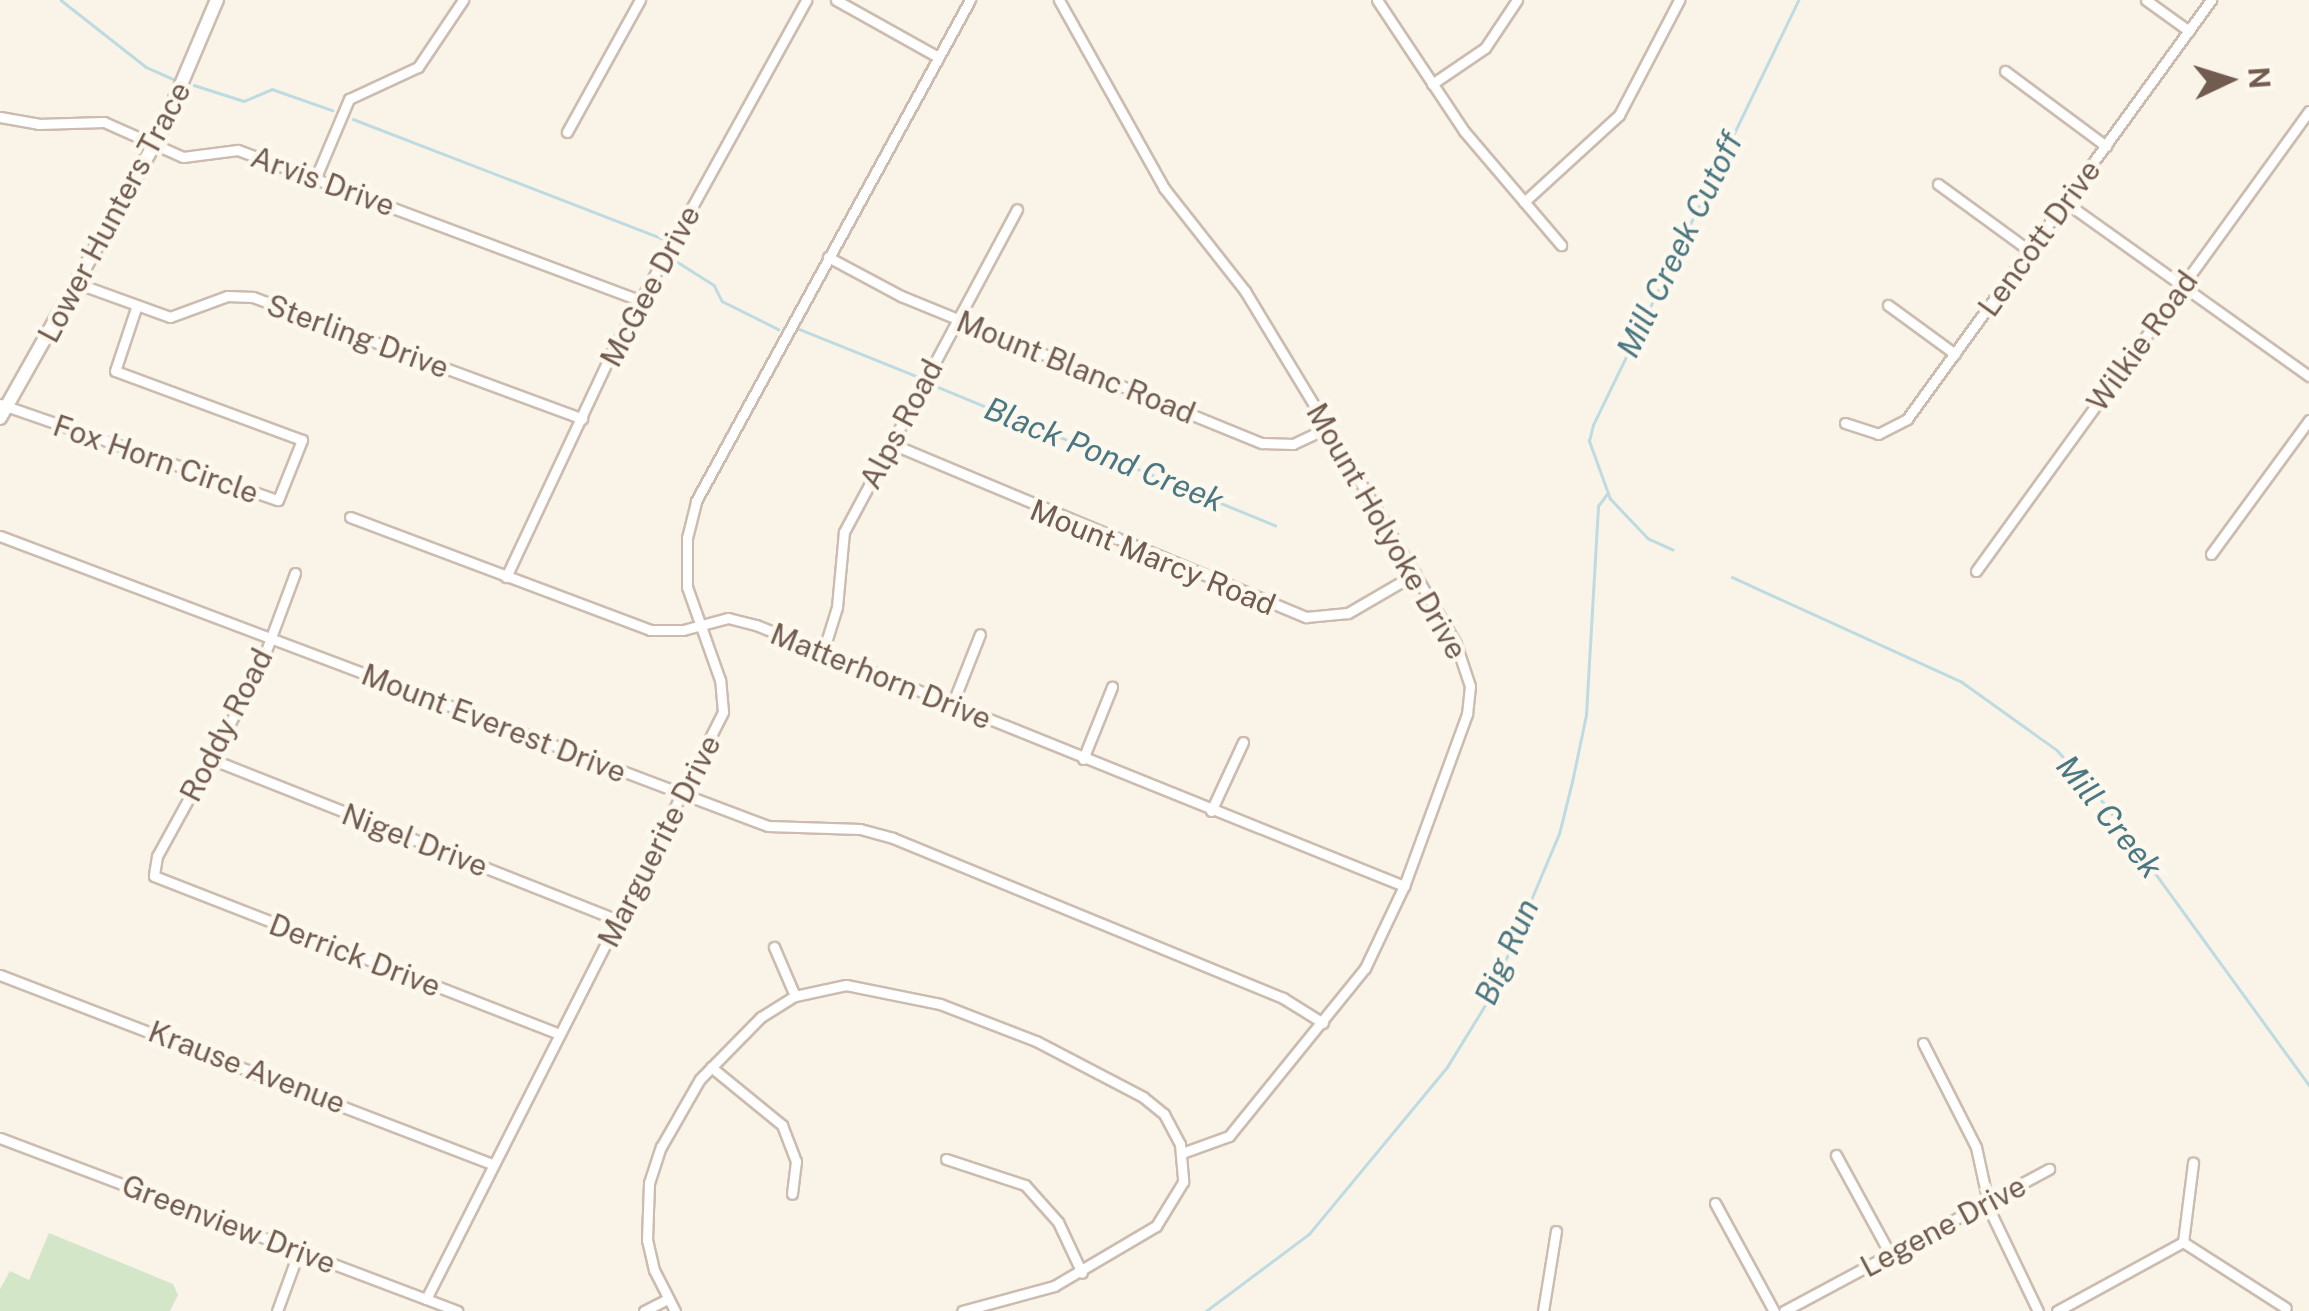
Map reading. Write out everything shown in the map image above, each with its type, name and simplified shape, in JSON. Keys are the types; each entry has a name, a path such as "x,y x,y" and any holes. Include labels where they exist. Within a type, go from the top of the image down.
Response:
{"street":[{"name":"Lower Hunters Trace","path":"2,410 153,145 217,0"},
{"path":"316,177 349,100 418,67 463,0"},
{"path":"566,132 640,0"},
{"name":"McGee Drive","path":"506,576 639,300 806,0"},
{"path":"836,0 938,57"},
{"name":"Marguerite Drive","path":"426,1299 683,794 724,704 698,626 686,565 696,501 970,0"},
{"name":"Mount Holyoke Drive","path":"1059,0 1164,188 1245,291 1328,428 1464,660 1470,696 1404,886 1365,968 1229,1136 1182,1153"},
{"path":"1377,0 1432,84 1561,246"},
{"path":"1432,84 1485,48 1517,0"},
{"path":"1524,202 1619,115 1679,0"},
{"path":"2146,0 2189,30"},
{"name":"Lencott Drive","path":"1845,422 1878,434 1896,429 2211,0"},
{"path":"2004,71 2106,146"},
{"name":"Wilkie Road","path":"1976,571 2309,111"},
{"name":"Arvis Drive","path":"0,117 38,124 91,120 183,156 234,149 639,300"},
{"path":"1938,184 2030,251"},
{"path":"2066,202 2309,376"},
{"name":"Alps Road","path":"822,652 837,606 842,539 1016,209"},
{"name":"Mount Blanc Road","path":"828,257 956,319 1262,443 1293,444 1328,428"},
{"name":"Sterling Drive","path":"76,284 170,317 226,296 253,297 582,419"},
{"path":"1888,305 1954,354"},
{"name":"Fox Horn Circle","path":"2,410 278,500 302,440 115,372 136,308"},
{"path":"2211,554 2309,420"},
{"name":"Mount Marcy Road","path":"892,444 1306,618 1348,613 1414,574"},
{"name":"Matterhorn Drive","path":"350,517 650,630 740,620 1404,886"},
{"name":"Mount Everest Drive","path":"0,536 785,830 860,830 893,838 1283,998 1322,1023"},
{"name":"Roddy Road","path":"153,873 270,638 295,574"},
{"path":"952,705 980,634"},
{"path":"1083,758 1112,686"},
{"path":"1211,811 1243,742"},
{"name":"Nigel Drive","path":"211,759 618,920"},
{"name":"Derrick Drive","path":"153,873 559,1034"},
{"path":"774,947 795,996"},
{"name":"Krause Avenue","path":"0,975 492,1164"},
{"path":"675,1311 647,1240 649,1183 661,1148 711,1066 760,1017 795,996 829,987 874,988 1036,1041 1143,1097 1164,1114 1182,1153 1182,1182 1162,1220 1082,1272 962,1311"},
{"path":"1924,1042 1976,1146 1989,1202 2038,1311"},
{"path":"711,1066 789,1135 796,1160 792,1194"},
{"name":"Greenview Drive","path":"0,1138 457,1311"},
{"path":"1836,1156 1890,1254"},
{"path":"946,1159 1025,1185 1058,1222 1082,1272"},
{"path":"2183,1242 2194,1162"},
{"name":"Legene Drive","path":"1784,1311 2048,1169"},
{"path":"1715,1203 1774,1311"},
{"path":"1542,1311 1556,1231"},
{"path":"2183,1242 2286,1308"},
{"path":"2057,1311 2183,1242"},
{"path":"277,1311 300,1251"},
{"path":"644,1311 668,1299"}],"green space":[{"path":"49,1233 173,1284 178,1295 170,1311 0,1311 0,1289 10,1271 29,1280"}],"waterway":[{"name":"Black Pond Creek","path":"61,0 146,67 175,80"},
{"name":"Mill Creek Cutoff","path":"1673,550 1648,539 1610,499 1589,441 1593,425 1798,0"},
{"name":"Black Pond Creek","path":"194,85 244,101 272,89 332,110"},
{"name":"Black Pond Creek","path":"353,119 664,239"},
{"name":"Black Pond Creek","path":"673,259 714,285 722,301 778,329"},
{"name":"Black Pond Creek","path":"799,329 919,377"},
{"name":"Black Pond Creek","path":"933,385 1275,525"},
{"name":"Big Run","path":"1206,1311 1309,1234 1447,1067 1490,997 1559,834 1572,782 1586,715 1598,506 1607,494"},
{"name":"Mill Creek","path":"1732,577 1962,682 2057,750 2105,804 2309,1085"}]}
